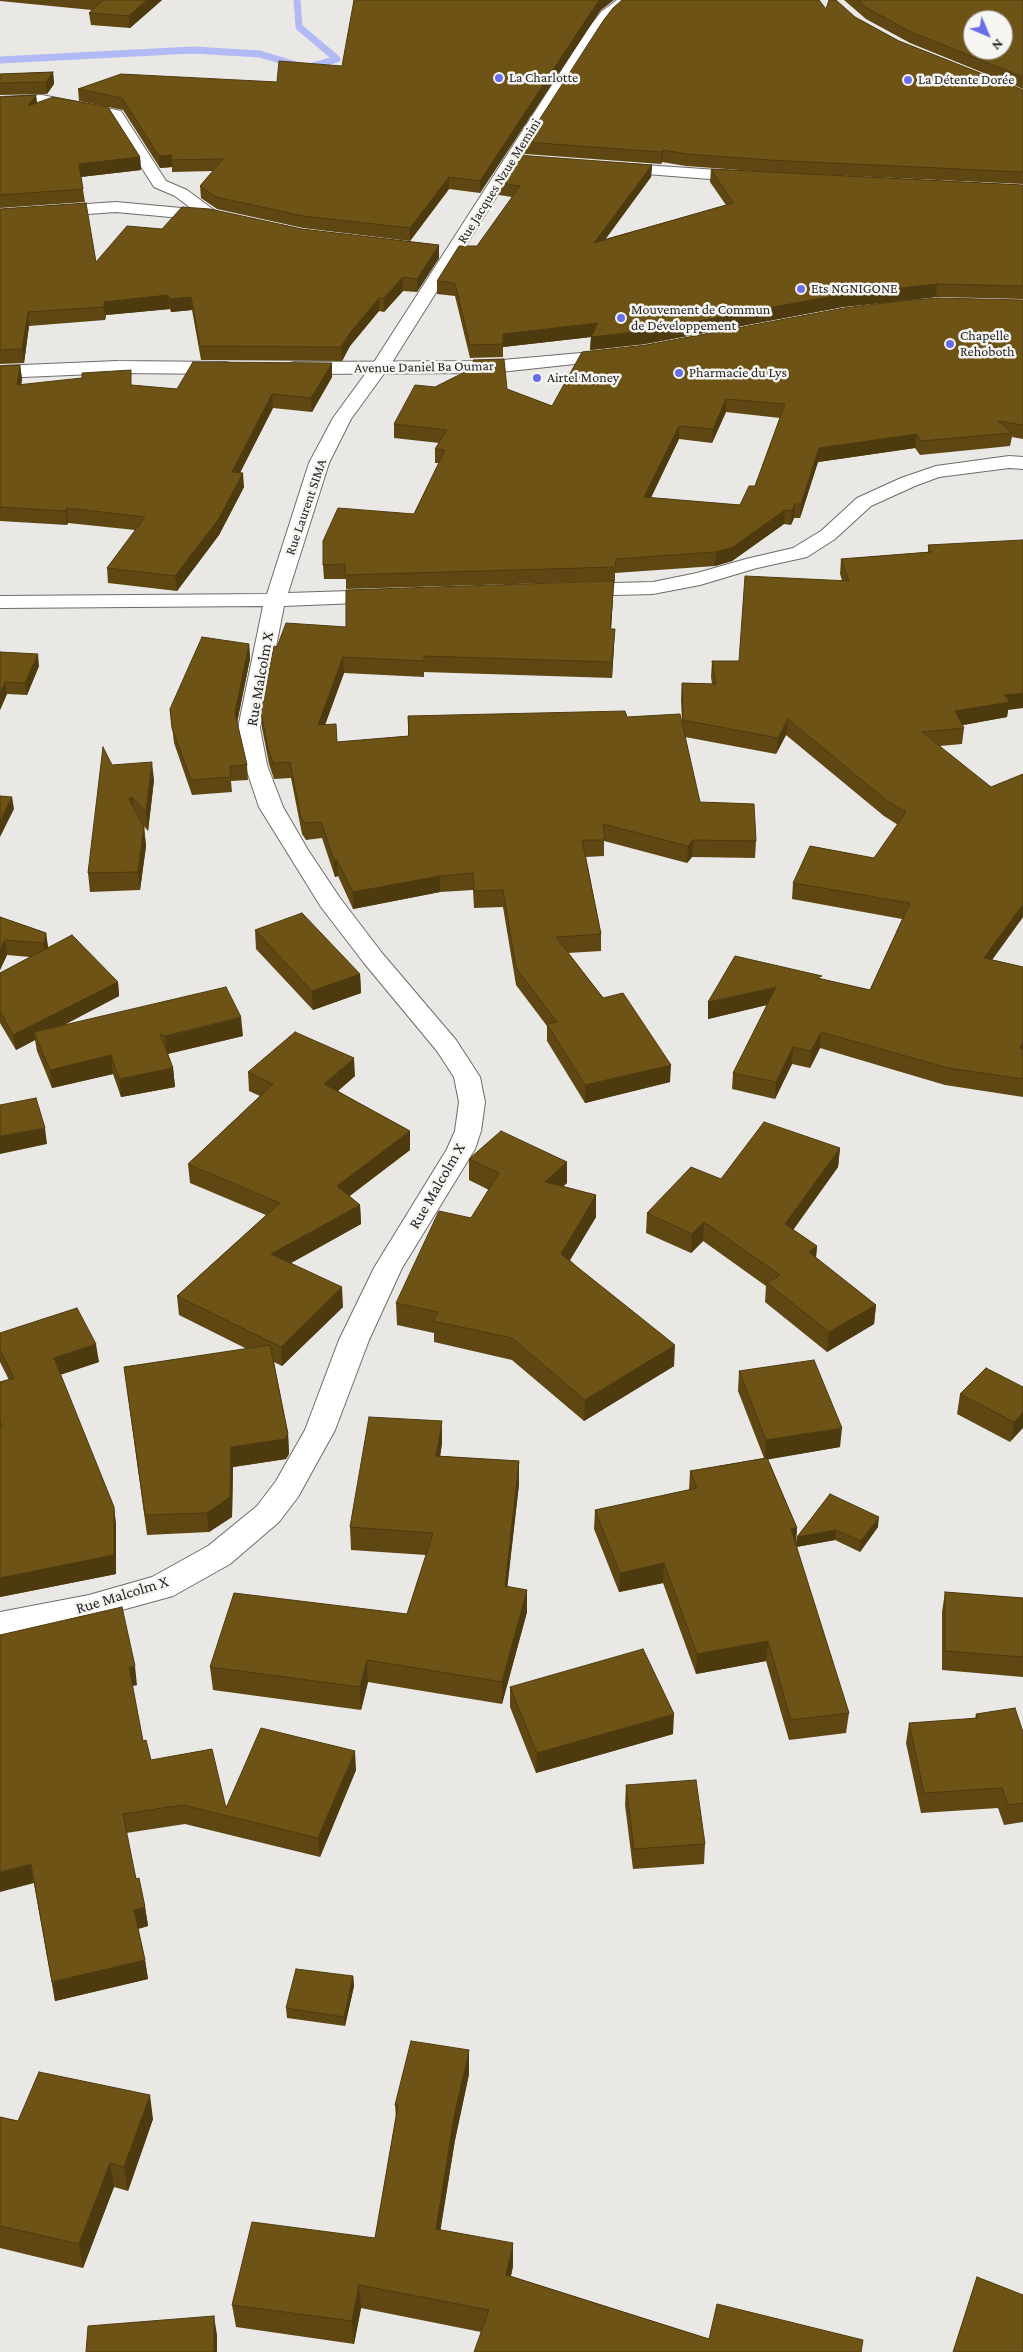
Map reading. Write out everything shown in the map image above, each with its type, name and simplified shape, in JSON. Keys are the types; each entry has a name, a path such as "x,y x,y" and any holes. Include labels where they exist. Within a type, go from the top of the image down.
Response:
{"street":[{"name":"Rue Jacques Nzue Memini","path":"378,369 454,253 595,29 606,15 626,0"},
{"path":"0,102 42,100 116,114 160,184 181,193 211,215"},
{"path":"512,160 531,162"},
{"path":"600,166 767,179"},
{"path":"0,215 116,207 211,215 229,219"},
{"path":"436,250 454,253"},
{"name":"Avenue Daniel Ba Oumar","path":"272,368 378,369 530,364 635,352"},
{"path":"0,372 117,367 243,368"},
{"name":"Rue Laurent SIMA","path":"275,600 318,463 342,418 378,369"},
{"path":"553,590 653,588 700,579 800,552 828,536 864,502 899,486 936,472 1009,462 1023,463"},
{"path":"0,602 275,600 404,595"},
{"name":"Rue Malcolm X","path":"0,1625 89,1607 162,1587 219,1555 268,1514 287,1489 320,1430 354,1340 388,1268 461,1149 468,1131 472,1102 467,1077 447,1046 373,958 330,902 271,807 256,765 249,728 275,600"}],"building":[{"path":"103,0 147,0 129,16 89,13"},
{"path":"354,0 599,0 480,181 449,177 410,228 303,216 216,197 200,186 223,159 171,160 172,155 159,156 122,98 78,89 121,74 277,82 279,61 342,66"},
{"path":"622,0 819,0 826,9 829,0 836,0 855,17 899,41 1023,90 1023,172 768,160 687,154 663,150 661,152 525,142 603,21"},
{"path":"858,0 1023,0 1023,77 981,60 1013,60 1013,10 963,10 963,53 911,32 867,8"},
{"path":"53,72 46,82 0,83 0,74"},
{"path":"36,95 28,106 53,97 108,107 140,157 79,164 83,189 0,195 0,97"},
{"path":"517,155 652,165 594,243 733,203 711,169 1023,185 1023,286 937,284 844,294 645,331 591,337 598,323 503,334 503,344 470,345 455,283 437,281 459,246 477,246 520,186 499,183"},
{"path":"86,203 96,262 127,226 162,229 182,207 210,209 302,229 439,245 417,279 403,277 384,298 379,298 341,347 200,346 191,297 170,299 168,295 104,302 104,307 28,312 22,349 0,350 0,209"},
{"path":"937,298 1023,300 1023,425 998,421 1012,433 921,441 917,434 819,448 801,504 795,504 792,511 785,510 733,547 716,552 616,559 615,567 345,575 345,564 323,565 323,541 338,508 414,514 445,450 435,449 447,430 394,424 415,385 435,387 475,367 473,360 504,359 507,389 552,406 582,352 646,345 844,308","holes":["726,399 785,404 755,486 749,486 740,505 644,497 679,426 713,429"]},
{"path":"193,362 332,363 311,398 272,394 232,472 243,473 218,520 175,576 107,568 145,517 67,508 65,511 0,507 0,366 20,365 17,385 82,378 82,373 131,370 131,385 177,389"},
{"path":"1023,540 1023,693 1004,695 1010,702 955,711 964,728 922,732 991,787 1023,774 1023,904 984,958 1023,967 1023,1041 1020,1049 1023,1049 1023,1079 948,1068 821,1032 811,1051 793,1047 776,1082 733,1073 776,987 708,1002 735,956 822,976 817,978 870,990 910,903 793,883 810,846 874,858 906,812 886,800 788,719 778,738 683,720 682,683 716,684 712,661 739,661 745,576 849,581 841,559 931,552 928,545"},
{"path":"614,581 610,629 615,629 612,662 424,656 424,661 343,657 318,725 336,724 337,742 409,736 408,716 625,711 627,717 680,714 700,802 754,804 756,841 693,840 688,846 603,824 605,840 582,840 601,934 556,937 603,998 623,993 671,1065 585,1085 547,1024 557,1022 516,968 503,890 474,891 473,873 440,876 353,892 337,860 334,860 321,822 305,823 301,818 290,762 273,763 261,712 274,646 277,647 286,623 346,627 346,590"},
{"path":"202,637 249,644 235,713 247,765 230,766 231,777 191,780 172,728 170,709"},
{"path":"0,652 38,654 25,683 5,682 0,694"},
{"path":"103,747 112,765 152,762 146,812 132,797 129,799 144,827 138,872 88,873"},
{"path":"0,796 12,797 0,821"},
{"path":"302,913 360,974 312,991 255,930"},
{"path":"0,917 46,933 44,943 5,940 0,951"},
{"path":"72,935 118,982 13,1035 0,1011 0,973"},
{"path":"226,987 241,1017 165,1036 160,1034 173,1068 119,1079 111,1055 50,1070 34,1032"},
{"path":"295,1032 354,1058 324,1084 410,1131 337,1186 360,1205 271,1254 342,1287 281,1347 177,1296 280,1203 188,1164 273,1084 248,1072"},
{"path":"36,1098 45,1128 0,1136 0,1105"},
{"path":"764,1122 840,1148 785,1224 817,1246 809,1252 876,1305 829,1332 767,1283 780,1275 704,1222 692,1234 647,1213 691,1167 721,1179"},
{"path":"501,1131 567,1162 545,1182 596,1195 561,1254 675,1345 585,1400 512,1338 433,1321 438,1312 396,1303 439,1211 471,1218 499,1173 469,1159"},
{"path":"77,1308 96,1344 54,1358 114,1507 114,1555 0,1578 0,1427 2,1426 0,1421 0,1382 14,1378 0,1350 0,1333"},
{"path":"270,1345 288,1434 285,1439 231,1447 230,1497 207,1513 145,1515 124,1367"},
{"path":"814,1360 842,1428 766,1440 739,1371"},
{"path":"986,1368 1023,1387 1023,1412 1014,1422 960,1394"},
{"path":"369,1417 442,1421 436,1456 519,1461 505,1586 527,1590 502,1682 367,1660 360,1687 210,1667 234,1593 407,1614 433,1533 350,1527"},
{"path":"767,1458 797,1528 791,1529 849,1713 791,1720 768,1641 697,1654 664,1563 620,1573 595,1510 697,1488 690,1471"},
{"path":"830,1494 879,1517 861,1541 836,1530 797,1537"},
{"path":"945,1592 1023,1598 1023,1657 945,1651"},
{"path":"122,1607 135,1666 129,1667 143,1741 146,1740 151,1760 212,1749 226,1808 261,1728 355,1751 318,1838 183,1805 123,1814 136,1879 139,1878 145,1907 134,1910 145,1960 52,1982 31,1864 0,1872 0,1635"},
{"path":"643,1649 674,1714 537,1753 510,1687"},
{"path":"1015,1708 1023,1732 1023,1803 1008,1805 1002,1788 924,1793 909,1723 978,1718 976,1714"},
{"path":"696,1780 705,1844 634,1849 626,1785"},
{"path":"296,1969 353,1976 344,2017 286,2008"},
{"path":"411,2041 469,2050 454,2117 436,2229 513,2243 506,2275 709,2339 717,2304 863,2340 861,2352 474,2352 489,2310 359,2285 352,2321 232,2305 252,2222 375,2238 398,2105 395,2105"},
{"path":"39,2072 150,2095 124,2167 110,2163 79,2244 0,2226 0,2117 18,2121"},
{"path":"977,2277 1023,2295 1023,2352 953,2352"},
{"path":"214,2316 214,2352 86,2352 88,2326"}],"waterway":[{"path":"0,60 193,50 260,54 306,68 337,59 299,27 297,0"}],"place":[{"name":"La Charlotte","path":"499,78"},
{"name":"La Détente Dorée","path":"908,80"},
{"name":"Ets NGNIGONE","path":"801,289"},
{"name":"Mouvement de Commun de Développement","path":"621,318"},
{"name":"Chapelle Rehoboth","path":"950,344"},
{"name":"Pharmacie du Lys","path":"679,373"},
{"name":"Airtel Money","path":"537,378"}]}
